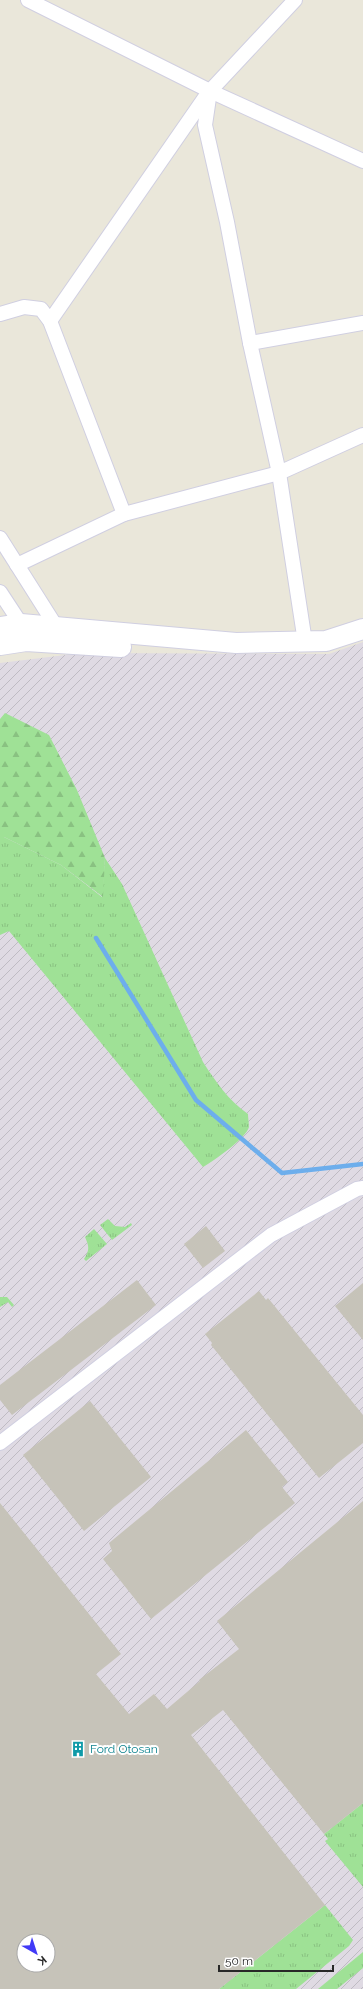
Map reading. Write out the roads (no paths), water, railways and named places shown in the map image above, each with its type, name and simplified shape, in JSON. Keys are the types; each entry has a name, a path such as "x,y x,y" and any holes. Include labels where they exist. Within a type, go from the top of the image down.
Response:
{"main road":[{"path":"0,627 21,624 236,643 326,641 363,629"},
{"path":"0,645 26,640 236,654 329,654 363,642"}],"street":[{"path":"28,0 210,91 363,161"},
{"path":"50,321 210,91 295,0"},
{"path":"210,91 205,125 227,222 250,343 279,473 305,642"},
{"path":"0,314 24,307 41,309 50,321 124,514"},
{"path":"250,343 363,323"},
{"path":"17,565 124,514 279,473 363,435"},
{"path":"0,538 57,628"},
{"path":"0,592 21,624"},
{"path":"0,1443 271,1235 357,1189 363,1188"}],"waterway":[{"path":"96,938 196,1100 282,1173 363,1164"}],"place":[{"name":"Ford Otosan","path":"78,1749"}]}
